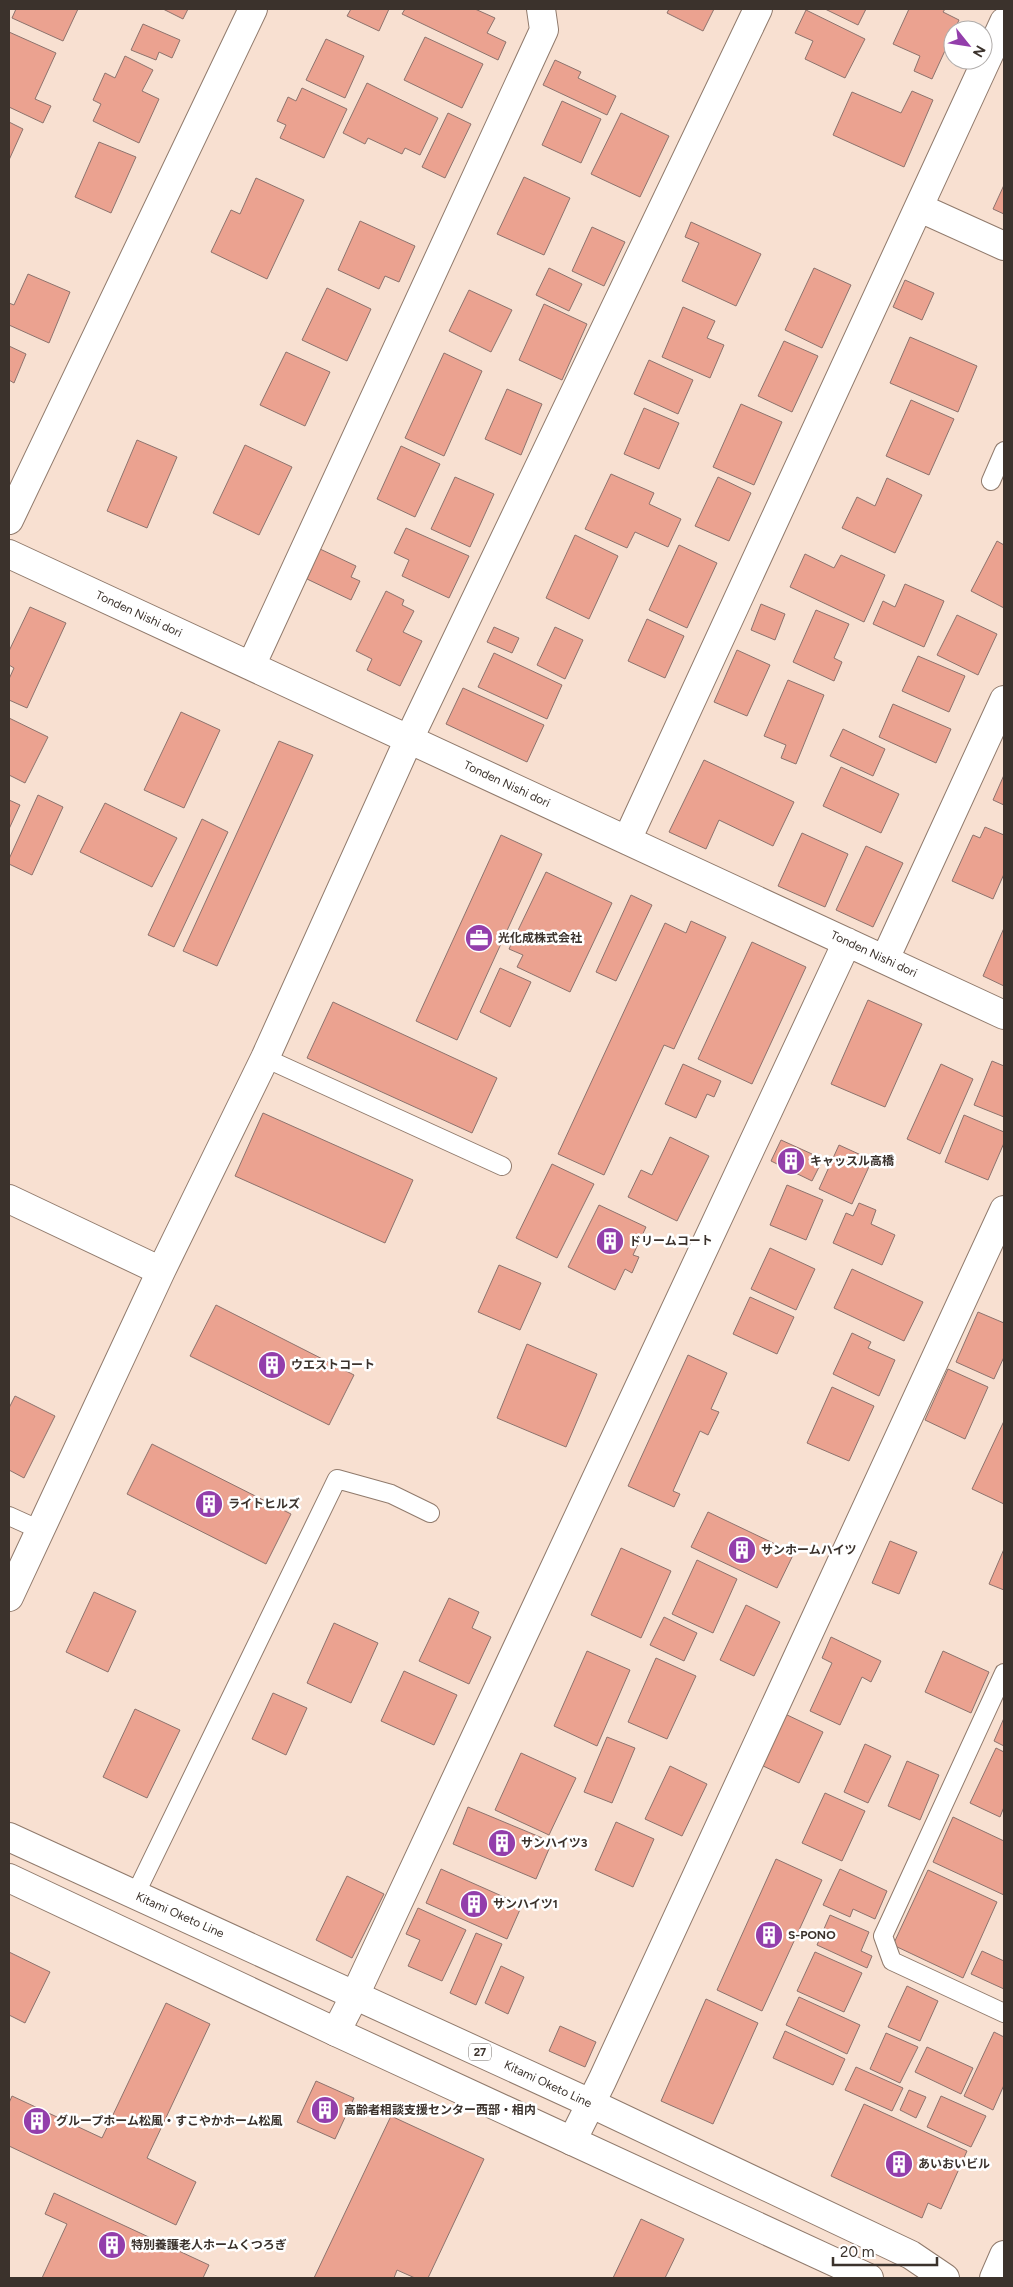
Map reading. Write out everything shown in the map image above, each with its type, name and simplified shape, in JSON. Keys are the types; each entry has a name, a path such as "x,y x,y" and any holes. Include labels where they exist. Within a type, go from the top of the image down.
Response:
{"main road":[{"path":"9,520 253,9"},
{"path":"250,666 544,30 541,9"},
{"path":"9,1597 264,1058 409,739 758,9"},
{"path":"627,840 920,208 1004,22"},
{"path":"920,208 1004,246"},
{"name":"Tonden Nishi dori","path":"9,554 1004,1015"},
{"path":"885,959 1004,700"},
{"path":"336,2032 847,942"},
{"path":"9,1199 162,1271"},
{"path":"572,2141 1004,1210"},
{"name":"Kitami Oketo Line","path":"9,1838 590,2104 911,2255 945,2278"},
{"path":"9,1878 336,2032 869,2278"},
{"path":"994,2278 1004,2255"}],"lane":[{"path":"990,481 1004,452"},
{"path":"264,1058 502,1166"},
{"path":"135,1895 337,1479 391,1494 430,1513"},
{"path":"9,1516 40,1530"},
{"path":"1004,1673 884,1936 892,1961 1004,2013"}],"building":[{"path":"16,9 78,9 63,41 12,18"},
{"path":"163,9 188,9 183,19"},
{"path":"351,9 389,9 379,31 347,16"},
{"path":"405,9 475,9 495,18 487,33 506,42 498,60 402,14"},
{"path":"669,9 714,9 703,31 667,13"},
{"path":"825,9 866,9 858,25"},
{"path":"909,9 945,9 943,12 959,20 943,20 943,55 932,79 914,71 920,56 893,44"},
{"path":"806,10 865,39 845,78 805,59 813,41 795,33"},
{"path":"143,24 180,40 172,58 159,52 156,60 131,50"},
{"path":"9,32 56,53 35,99 51,106 43,123 9,107"},
{"path":"425,37 483,64 462,108 404,80"},
{"path":"326,39 364,56 345,98 306,80"},
{"path":"125,56 153,70 142,91 159,99 139,143 93,121 101,104 93,100 105,73 115,78"},
{"path":"555,60 581,72 578,78 616,96 607,115 543,85"},
{"path":"367,83 438,118 420,155 405,148 402,154 368,138 365,144 343,133"},
{"path":"302,88 347,109 324,158 280,138 286,125 277,121 288,97 296,101"},
{"path":"912,91 933,100 904,167 833,135 852,92 901,113"},
{"path":"562,101 601,119 581,163 542,145"},
{"path":"448,113 471,124 445,178 422,167"},
{"path":"621,113 669,136 640,197 591,174"},
{"path":"9,122 23,129 9,160"},
{"path":"99,142 136,157 111,213 75,197"},
{"path":"524,177 570,198 544,255 497,234"},
{"path":"256,178 304,200 267,279 211,252 231,210 240,214"},
{"path":"1004,185 1004,214 993,209"},
{"path":"360,221 415,246 399,282 385,276 379,289 338,270"},
{"path":"691,222 761,254 736,306 682,281 699,243 685,237"},
{"path":"592,227 625,242 604,286 572,271"},
{"path":"549,268 582,284 569,311 536,295"},
{"path":"814,268 851,285 822,348 785,330"},
{"path":"28,274 70,292 49,343 9,325 9,303 14,305"},
{"path":"905,280 934,293 922,320 893,307"},
{"path":"327,288 371,309 347,361 302,340"},
{"path":"469,290 512,310 491,352 449,331"},
{"path":"544,304 587,324 562,380 519,360"},
{"path":"683,307 715,321 707,338 724,345 710,378 662,357"},
{"path":"910,337 977,366 958,412 890,383"},
{"path":"784,341 818,356 792,412 758,396"},
{"path":"9,346 26,354 14,383 9,380"},
{"path":"286,352 330,372 305,426 260,405"},
{"path":"444,353 482,371 444,456 405,438"},
{"path":"649,360 693,380 678,414 634,394"},
{"path":"507,389 542,404 521,455 485,439"},
{"path":"911,400 954,419 929,475 886,456"},
{"path":"741,404 782,422 754,485 713,467"},
{"path":"644,408 679,423 659,469 624,454"},
{"path":"137,440 177,457 147,528 107,511"},
{"path":"245,445 292,467 259,535 213,513"},
{"path":"401,446 440,464 415,517 377,499"},
{"path":"611,474 654,493 649,504 681,519 668,547 635,532 627,548 585,529"},
{"path":"455,477 494,494 470,547 431,529"},
{"path":"718,477 751,493 729,541 695,526"},
{"path":"887,478 922,495 895,553 842,528 857,497 875,506"},
{"path":"406,528 469,556 449,598 402,576 409,560 394,553"},
{"path":"575,535 618,556 589,619 546,598"},
{"path":"997,541 1004,545 1004,608 971,591"},
{"path":"679,545 717,563 687,628 649,610"},
{"path":"320,549 356,566 351,577 360,581 351,600 307,579"},
{"path":"805,554 834,568 841,555 885,575 864,622 790,587"},
{"path":"905,584 944,601 924,647 873,624 883,601 895,607"},
{"path":"386,591 404,600 402,605 414,611 403,632 422,641 400,686 367,670 372,659 356,651"},
{"path":"761,604 785,614 775,640 751,630"},
{"path":"30,607 66,623 27,708 9,700 9,679 14,668 9,665 9,651"},
{"path":"816,610 849,624 834,658 842,662 834,681 793,662"},
{"path":"957,615 997,634 978,675 937,655"},
{"path":"647,619 684,636 665,678 628,661"},
{"path":"494,627 519,638 512,653 487,642"},
{"path":"555,627 583,640 565,679 537,665"},
{"path":"737,650 770,665 747,716 714,702"},
{"path":"494,653 562,685 547,719 478,687"},
{"path":"918,656 965,676 949,712 902,691"},
{"path":"788,680 824,695 796,764 781,758 786,745 764,736"},
{"path":"463,688 544,725 527,762 446,724"},
{"path":"893,704 951,729 936,763 879,737"},
{"path":"181,712 220,730 184,808 144,790"},
{"path":"9,718 48,737 25,783 9,775"},
{"path":"843,729 885,749 873,776 830,756"},
{"path":"279,741 313,755 217,966 183,951"},
{"path":"704,760 794,802 773,846 719,820 706,849 669,832"},
{"path":"841,767 899,794 881,833 823,806"},
{"path":"1004,775 1004,805 993,800"},
{"path":"38,795 63,807 32,875 9,864 9,859"},
{"path":"9,800 20,805 9,829"},
{"path":"105,803 177,838 152,887 80,852"},
{"path":"202,819 228,832 174,947 148,935"},
{"path":"985,827 1004,835 1004,874 993,899 952,881 973,835 980,838"},
{"path":"802,833 848,854 825,907 778,886"},
{"name":"光化成株式会社","path":"501,835 542,854 457,1040 416,1021"},
{"path":"866,846 903,863 873,927 836,910"},
{"path":"546,872 612,903 570,992 517,967 523,955 509,949"},
{"path":"631,895 652,905 616,981 596,972"},
{"path":"691,921 726,937 674,1049 664,1045 604,1175 558,1154 665,923 686,933"},
{"path":"1004,928 1004,986 983,976"},
{"path":"752,942 806,967 752,1084 698,1059"},
{"path":"500,968 531,982 510,1027 480,1012"},
{"path":"868,1000 922,1024 885,1107 831,1084"},
{"path":"333,1002 497,1078 472,1133 307,1058"},
{"path":"992,1061 1004,1066 1004,1117 974,1105"},
{"path":"683,1064 721,1081 714,1097 707,1094 696,1118 665,1104"},
{"path":"941,1064 973,1079 940,1154 907,1139"},
{"path":"263,1113 413,1180 385,1243 235,1176"},
{"path":"964,1115 1004,1132 1004,1143 988,1180 945,1162"},
{"path":"670,1137 709,1156 677,1221 628,1197 641,1170 652,1175"},
{"name":"キャッスル高橋","path":"781,1140 812,1154 809,1160 820,1165 812,1181 771,1161"},
{"path":"839,1145 872,1160 852,1204 819,1189"},
{"path":"552,1164 594,1184 557,1258 516,1238"},
{"path":"787,1185 823,1200 806,1240 770,1225"},
{"path":"859,1203 876,1210 871,1224 895,1235 882,1265 833,1243 846,1213 853,1216"},
{"name":"ドリームコート","path":"599,1205 646,1227 633,1255 639,1257 632,1273 625,1269 615,1290 568,1267"},
{"path":"770,1248 815,1269 796,1310 751,1289"},
{"path":"499,1265 541,1283 520,1330 478,1312"},
{"path":"852,1269 923,1302 904,1341 834,1308"},
{"path":"750,1297 794,1317 777,1354 733,1334"},
{"name":"ウエストコート","path":"216,1305 354,1375 329,1425 190,1356"},
{"path":"978,1312 1004,1323 1004,1357 994,1379 956,1362"},
{"path":"852,1333 871,1342 868,1348 895,1360 879,1396 833,1374"},
{"path":"527,1344 597,1374 566,1447 497,1418"},
{"path":"688,1355 727,1373 711,1409 719,1412 708,1435 700,1431 673,1491 680,1494 674,1507 628,1486"},
{"path":"948,1369 988,1387 965,1439 925,1420"},
{"path":"832,1387 874,1406 849,1461 807,1443"},
{"path":"15,1396 55,1416 24,1478 9,1470 9,1408"},
{"path":"1004,1421 1004,1504 972,1489"},
{"name":"ライトヒルズ","path":"152,1444 291,1514 266,1564 127,1494"},
{"name":"サンホームハイツ","path":"708,1512 794,1553 777,1588 691,1547"},
{"path":"890,1541 917,1552 899,1594 872,1583"},
{"path":"621,1548 671,1571 641,1638 591,1615"},
{"path":"1004,1549 1004,1590 989,1584"},
{"path":"697,1560 737,1579 713,1633 672,1614"},
{"path":"94,1592 136,1611 108,1672 66,1652"},
{"path":"449,1598 479,1612 472,1628 491,1637 469,1684 419,1661"},
{"path":"746,1605 780,1622 754,1676 720,1660"},
{"path":"664,1617 697,1633 684,1661 650,1645"},
{"path":"334,1623 378,1643 351,1703 307,1683"},
{"path":"831,1637 881,1661 871,1682 862,1677 840,1725 810,1711 832,1663 822,1658"},
{"path":"587,1651 630,1670 597,1746 554,1726"},
{"path":"943,1651 989,1672 971,1713 925,1692"},
{"path":"656,1658 696,1676 667,1739 628,1722"},
{"path":"404,1671 457,1695 434,1745 381,1721"},
{"path":"273,1693 307,1708 286,1755 252,1739"},
{"path":"135,1709 180,1730 147,1798 103,1777"},
{"path":"783,1713 823,1732 799,1783 759,1764"},
{"path":"1004,1718 1004,1746 994,1741"},
{"path":"607,1737 635,1748 612,1803 584,1792"},
{"path":"865,1744 891,1756 868,1803 844,1792"},
{"path":"996,1748 1004,1752 1004,1807 1000,1817 970,1803"},
{"path":"521,1753 576,1778 549,1835 495,1810"},
{"path":"907,1761 939,1775 920,1820 888,1806"},
{"path":"670,1766 707,1784 682,1836 645,1819"},
{"path":"825,1793 865,1811 842,1861 802,1843"},
{"name":"サンハイツ3","path":"468,1807 552,1842 536,1879 453,1844"},
{"path":"953,1817 1004,1841 1004,1895 933,1862"},
{"path":"616,1822 654,1839 633,1887 595,1870"},
{"name":"S-PONO","path":"776,1859 822,1880 762,2011 717,1990"},
{"name":"サンハイツ1","path":"441,1869 522,1905 507,1939 426,1903"},
{"path":"840,1869 887,1891 875,1919 853,1909 850,1917 823,1905"},
{"path":"928,1870 997,1902 963,1978 893,1945"},
{"path":"347,1876 384,1894 352,1958 316,1940"},
{"path":"418,1908 466,1930 442,1981 408,1966 420,1940 406,1934"},
{"path":"830,1915 869,1932 861,1951 872,1956 867,1968 817,1945"},
{"path":"476,1933 502,1944 476,2005 450,1993"},
{"path":"982,1951 1004,1961 1004,1989 971,1974"},
{"path":"9,1952 50,1972 25,2023 9,2015"},
{"path":"815,1952 862,1973 844,2012 797,1991"},
{"path":"501,1966 524,1977 508,2014 485,2003"},
{"path":"907,1986 938,2001 920,2041 888,2027"},
{"path":"799,1997 860,2025 847,2054 786,2025"},
{"path":"706,1999 758,2023 713,2124 661,2101"},
{"name":"グループホーム松風・すこやかホーム松風","path":"166,2003 210,2024 147,2158 196,2182 176,2225 9,2146 9,2103 12,2096 102,2138"},
{"path":"560,2026 596,2042 585,2067 549,2051"},
{"path":"785,2031 845,2059 833,2085 773,2058"},
{"path":"994,2032 1004,2037 1004,2085 993,2110 964,2096"},
{"path":"886,2033 918,2047 900,2083 870,2069"},
{"path":"927,2047 973,2068 961,2094 915,2072"},
{"path":"856,2067 903,2088 892,2111 845,2090"},
{"name":"高齢者相談支援センター西部・相内","path":"316,2081 354,2098 335,2139 297,2122"},
{"path":"909,2090 926,2097 916,2118 900,2110"},
{"path":"941,2096 986,2116 971,2147 927,2127"},
{"name":"あいおいビル","path":"864,2104 967,2151 941,2209 928,2203 922,2218 831,2176"},
{"path":"391,2116 484,2159 428,2278 415,2278 397,2270 394,2278 314,2278"},
{"name":"特別養護老人ホームくつろぎ","path":"54,2193 209,2265 203,2278 42,2278 67,2224 45,2214"},
{"path":"641,2219 684,2239 665,2278 613,2278"}],"place":[{"name":"光化成株式会社","path":"479,938"},
{"name":"キャッスル高橋","path":"791,1161"},
{"name":"ドリームコート","path":"610,1241"},
{"name":"ウエストコート","path":"272,1365"},
{"name":"ライトヒルズ","path":"209,1504"},
{"name":"サンホームハイツ","path":"742,1550"},
{"name":"サンハイツ3","path":"502,1843"},
{"name":"サンハイツ1","path":"474,1904"},
{"name":"S-PONO","path":"769,1935"},
{"name":"高齢者相談支援センター西部・相内","path":"325,2110"},
{"name":"グループホーム松風・すこやかホーム松風","path":"37,2121"},
{"name":"あいおいビル","path":"899,2164"},
{"name":"特別養護老人ホームくつろぎ","path":"112,2245"}]}
